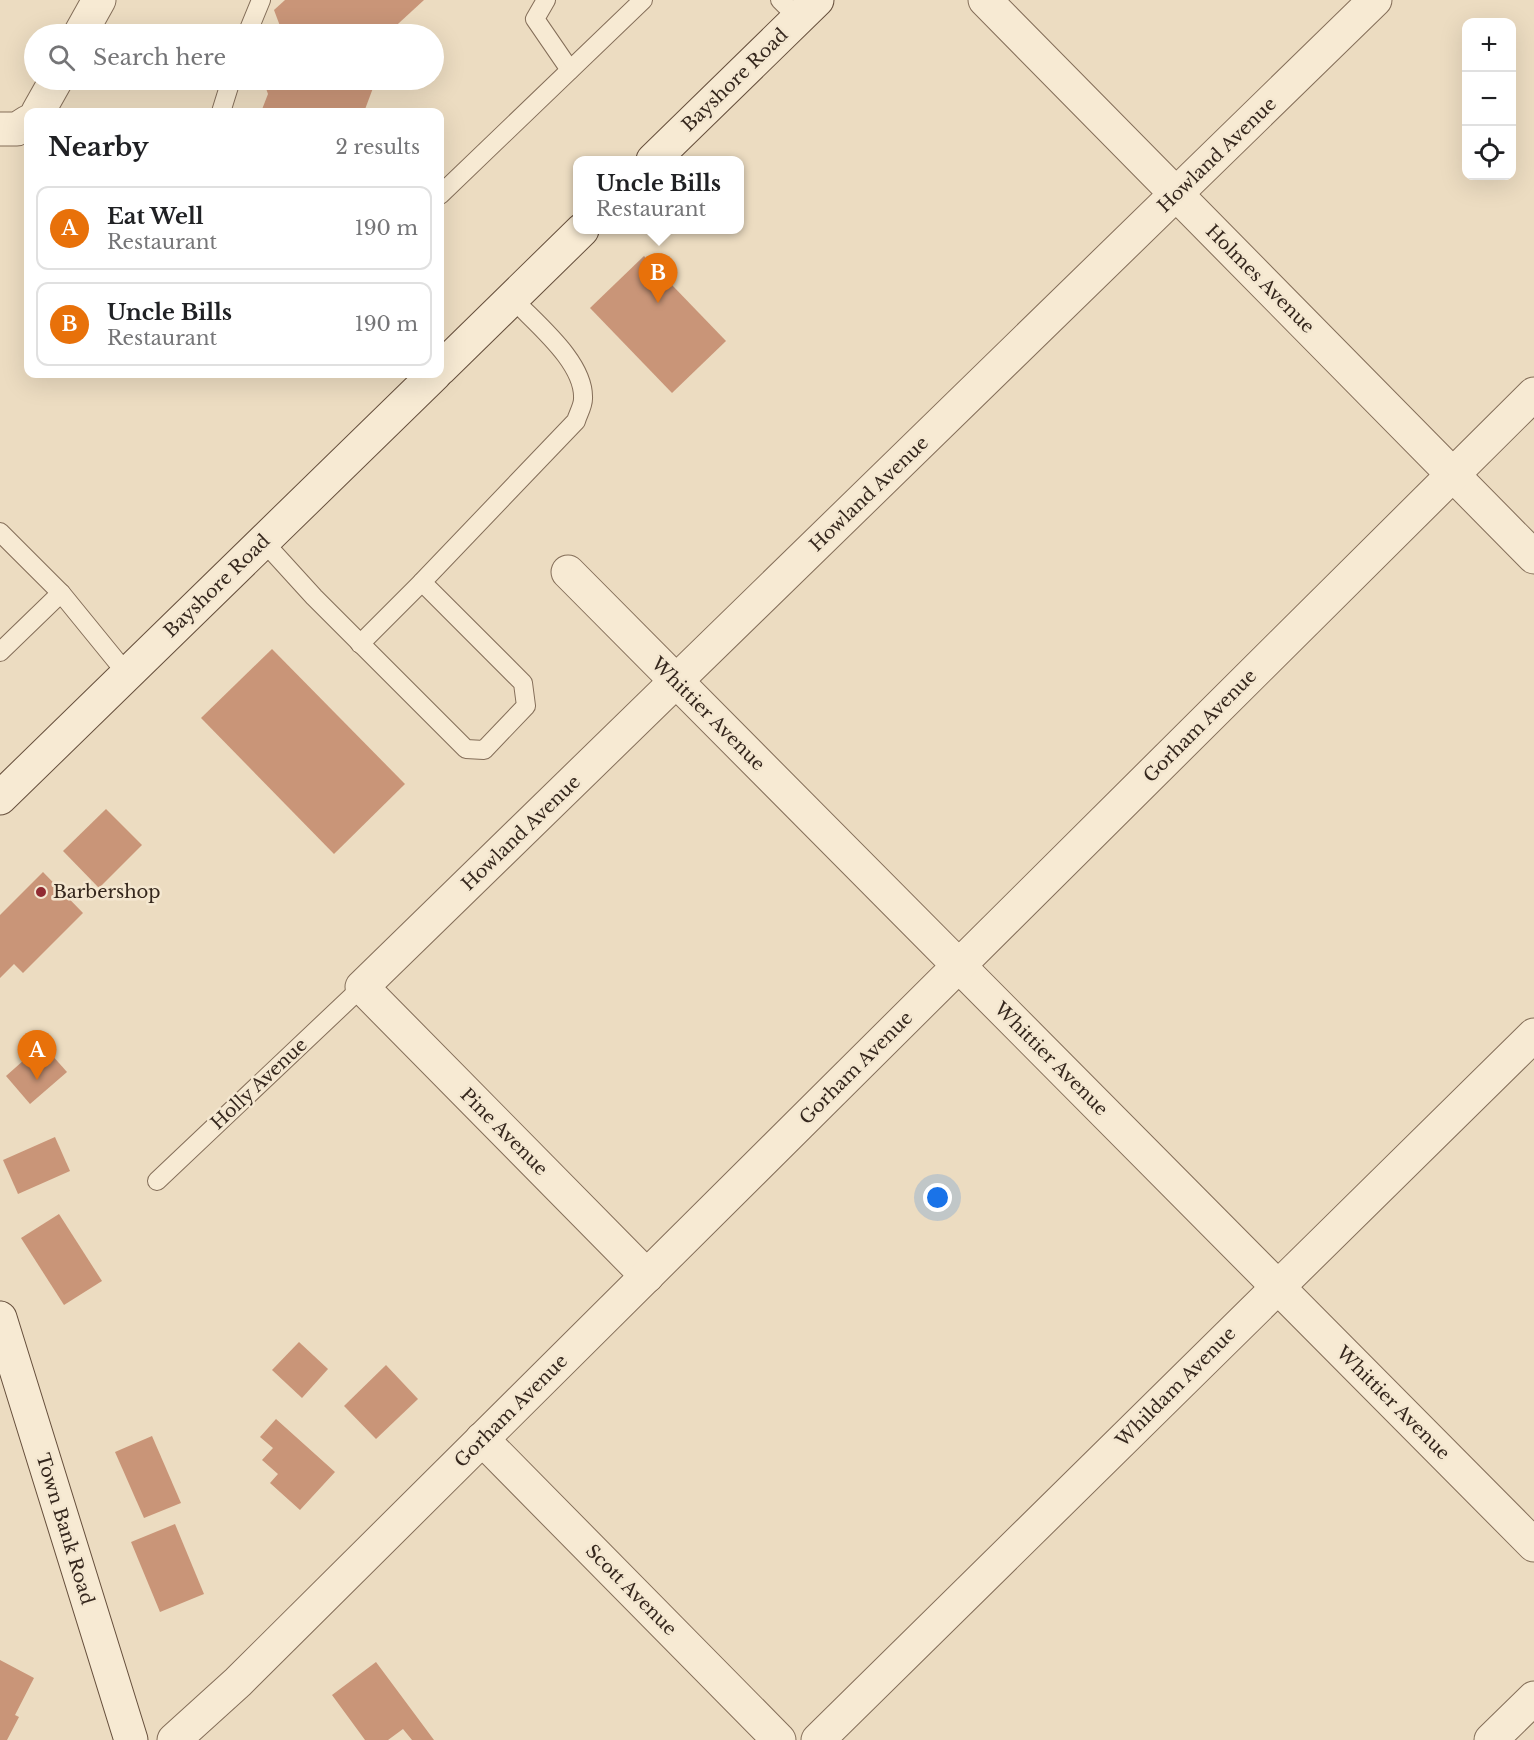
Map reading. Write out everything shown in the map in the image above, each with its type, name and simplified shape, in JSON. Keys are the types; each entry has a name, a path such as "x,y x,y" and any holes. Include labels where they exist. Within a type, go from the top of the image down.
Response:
{"street":[{"path":"86,24 99,0"},
{"name":"Holmes Avenue","path":"985,0 1534,557"},
{"name":"Howland Avenue","path":"362,987 1375,0"},
{"name":"Bayshore Road","path":"657,156 798,6"},
{"path":"40,108 50,90"},
{"path":"0,129 17,129 24,125"},
{"path":"444,365 578,234"},
{"name":"Bayshore Road","path":"0,798 431,378"},
{"name":"Gorham Avenue","path":"174,1740 238,1682 1534,394"},
{"name":"Whittier Avenue","path":"568,572 1534,1545"},
{"name":"Pine Avenue","path":"362,987 647,1276"},
{"name":"Whildam Avenue","path":"818,1740 1534,1035"},
{"name":"Town Bank Road","path":"0,1318 11,1389 130,1740"},
{"name":"Scott Avenue","path":"482,1439 779,1740"},
{"path":"1491,1740 1534,1698"}],"lane":[{"path":"251,24 261,0"},
{"path":"546,0 535,19 570,70"},
{"path":"444,191 643,0"},
{"path":"222,108 228,90"},
{"path":"360,644 576,421 583,400 581,381 566,356 512,298"},
{"path":"0,532 61,593 127,674"},
{"path":"263,541 360,644 466,749 484,750 526,706 523,683 422,582"},
{"path":"0,652 61,593"},
{"name":"Holly Avenue","path":"157,1181 362,987"}],"building":[{"path":"285,0 424,0 398,24 279,24 274,10"},
{"path":"267,90 372,90 366,108 263,108 268,94"},
{"path":"644,256 726,341 672,393 590,308"},
{"path":"272,649 405,784 334,854 201,718"},
{"path":"106,809 142,845 99,888 63,851"},
{"path":"43,872 83,913 23,973 14,964 0,978 0,915"},
{"path":"42,1044 67,1072 30,1104 6,1076"},
{"path":"55,1137 70,1171 18,1194 3,1160"},
{"path":"59,1214 102,1281 64,1305 21,1238"},
{"path":"299,1342 328,1369 302,1398 272,1370"},
{"path":"386,1365 418,1399 376,1439 344,1406"},
{"path":"276,1419 335,1472 300,1510 270,1483 278,1474 262,1460 273,1448 260,1437"},
{"path":"152,1436 181,1503 144,1518 115,1452"},
{"path":"175,1524 204,1594 160,1612 131,1542"},
{"path":"0,1660 34,1678 15,1715 19,1717 7,1740 0,1740"},
{"path":"376,1662 434,1740 412,1740 403,1729 388,1740 365,1740 332,1695"}],"place":[{"name":"Uncle Bills","path":"658,303"},
{"name":"Barbershop","path":"41,892"},
{"name":"Eat Well","path":"37,1080"}]}
